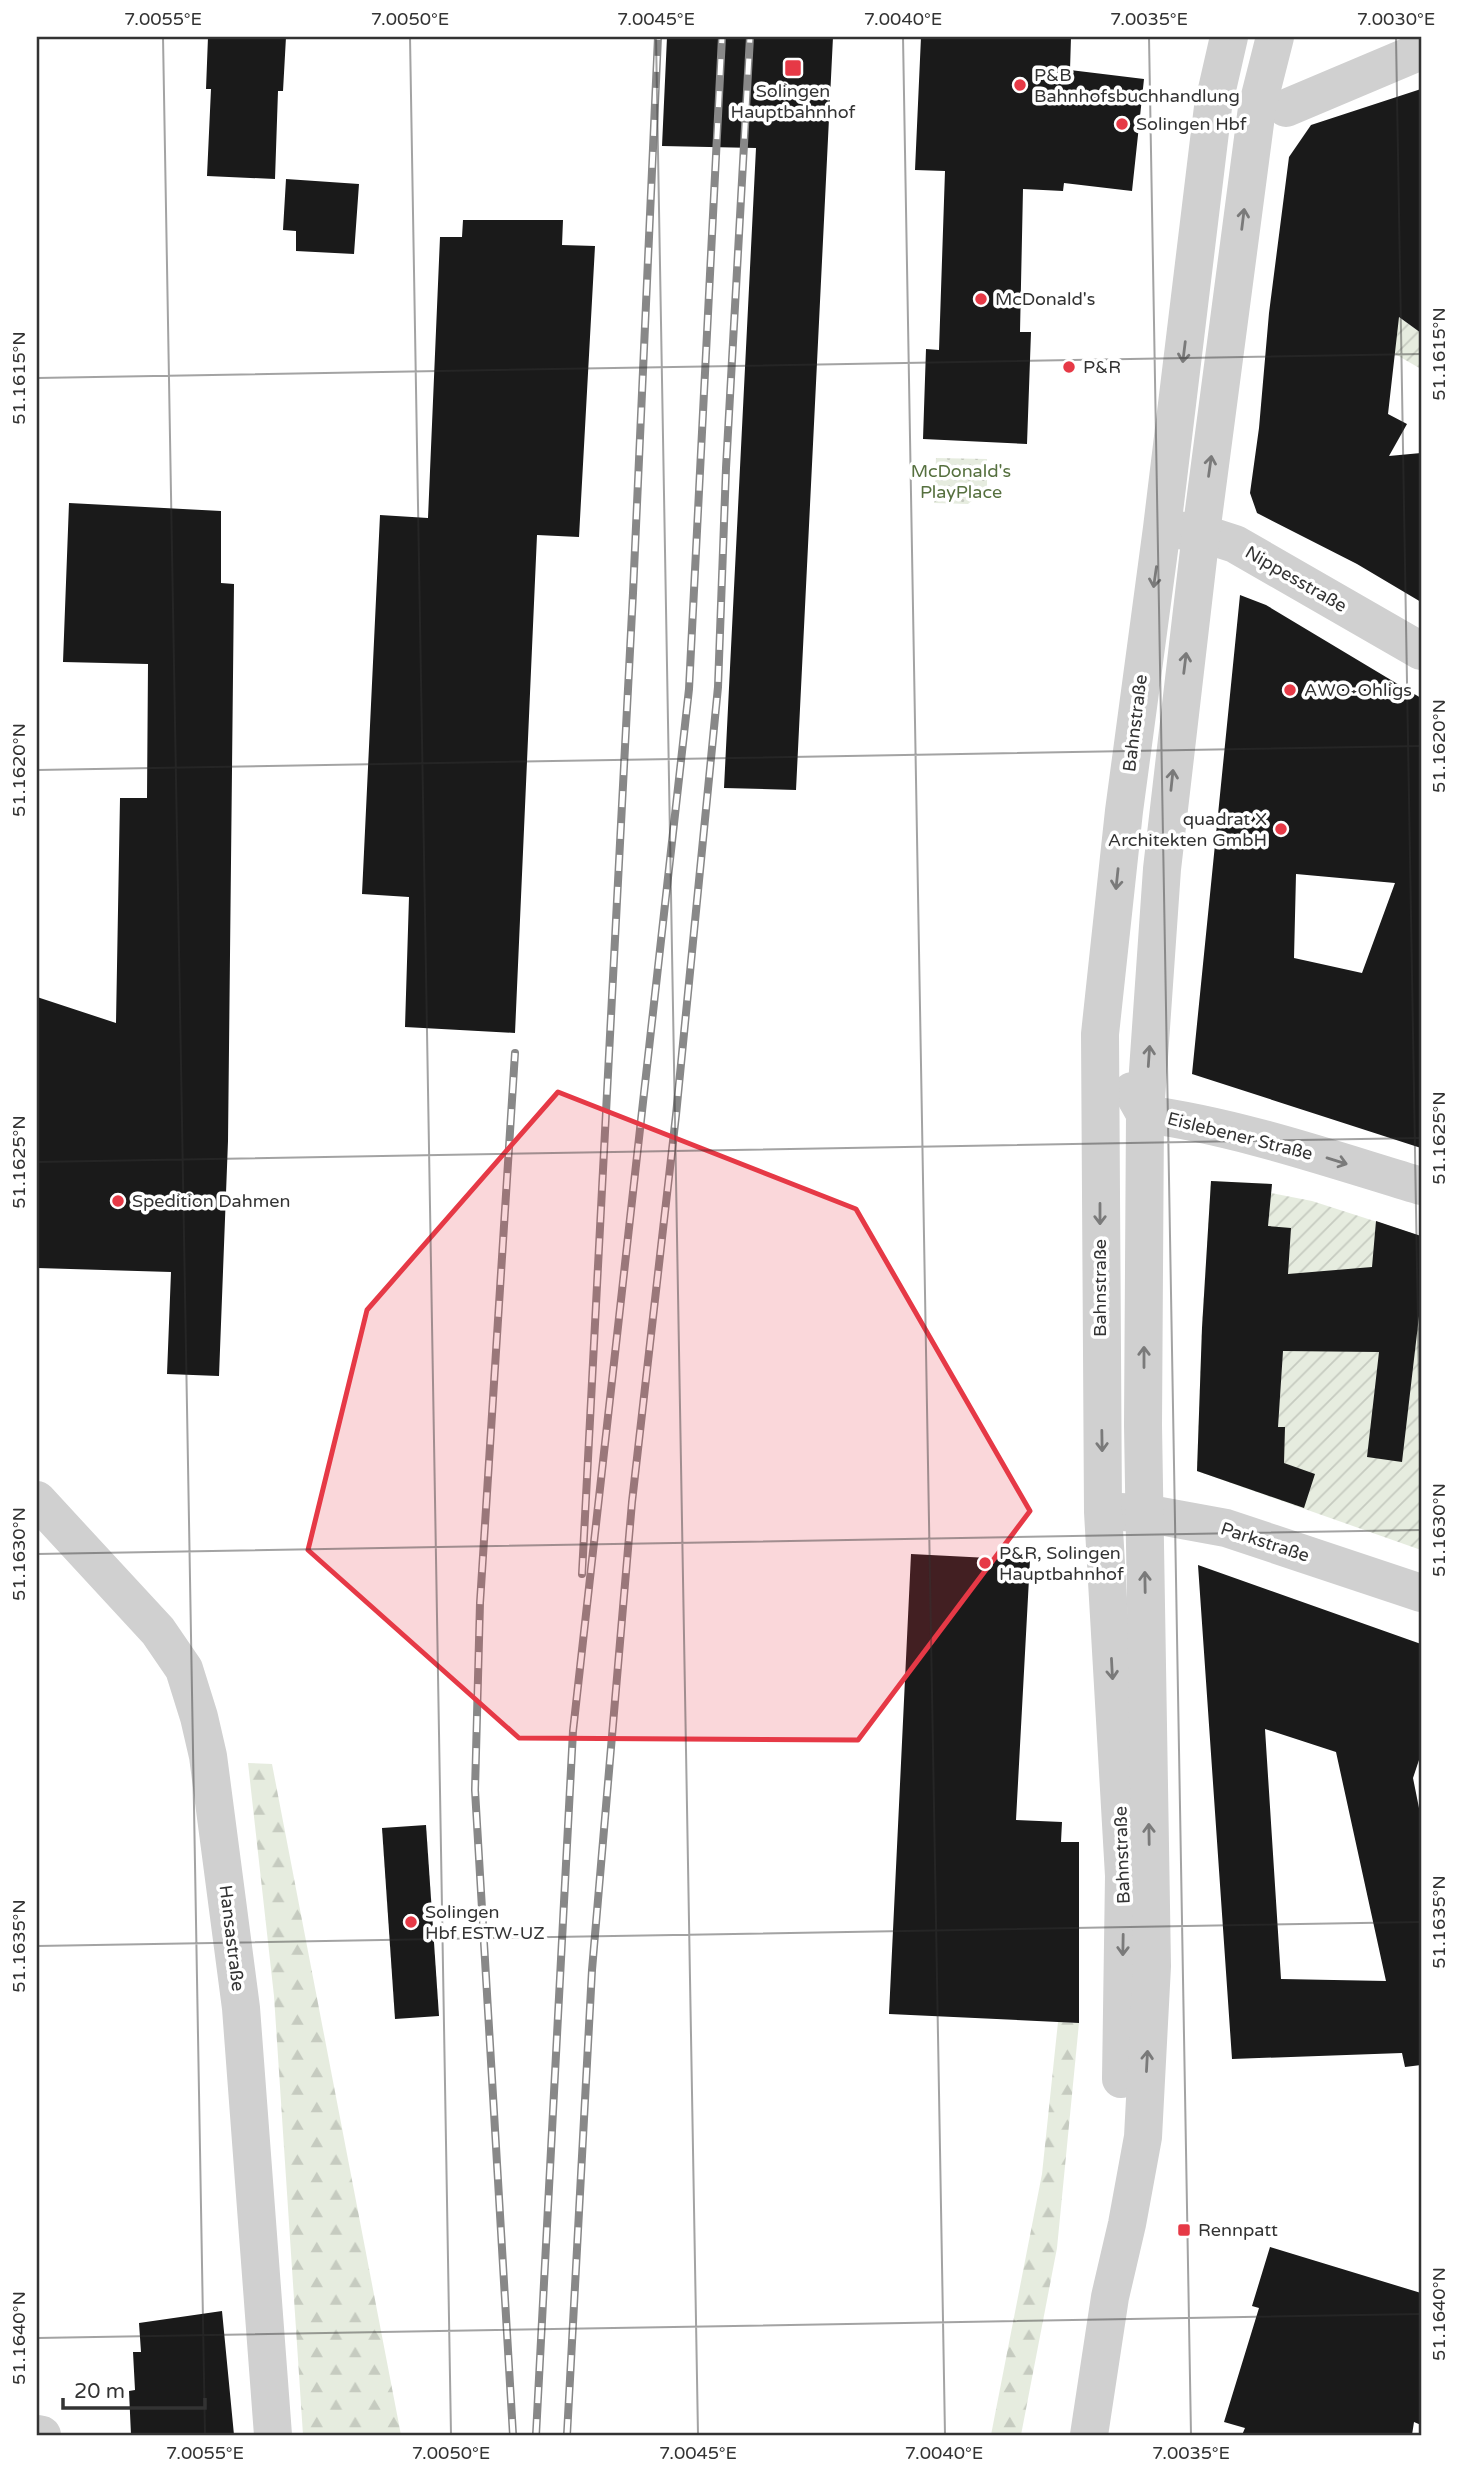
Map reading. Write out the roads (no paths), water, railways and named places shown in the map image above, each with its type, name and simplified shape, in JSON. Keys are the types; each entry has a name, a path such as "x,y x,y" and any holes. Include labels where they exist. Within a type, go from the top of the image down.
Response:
{"street":[{"name":"Bahnstraße","path":"1110,2297 1121,2099 1124,1876 1103,1512 1100,1034 1124,811 1193,284 1213,107 1229,37"},
{"name":"Bahnstraße","path":"1089,2435 1110,2297 1143,2137 1152,1966 1144,1513 1145,1114 1162,869 1201,533 1257,108 1275,37"},
{"path":"1286,108 1421,51"},
{"name":"Nippesstraße","path":"1162,528 1201,533 1236,544 1421,651"},
{"name":"Eislebener Straße","path":"1100,1034 1145,1114 1184,1119 1280,1144 1421,1186"},
{"name":"Hansastraße","path":"37,1500 158,1631 184,1669 199,1717 214,1794 241,2008 273,2435"},
{"name":"Parkstraße","path":"1103,1512 1144,1513 1226,1528 1421,1593"},
{"path":"37,2434 42,2435"}],"railway":[{"path":"582,1574 633,593 658,37"},
{"path":"536,2435 573,1731 689,689 722,37"},
{"path":"567,2435 592,1970 632,1502 676,1115 718,687 726,468 750,37"},
{"path":"513,2435 475,1790 480,1603 515,1053"}],"place":[{"name":"Solingen Hauptbahnhof","path":"793,68"},
{"name":"P&B Bahnhofsbuchhandlung","path":"1020,85"},
{"name":"Solingen Hbf","path":"1122,124"},
{"name":"McDonald's","path":"981,299"},
{"name":"P&R","path":"1069,367"},
{"name":"AWO-Ohligs","path":"1290,690"},
{"name":"quadrat X Architekten GmbH","path":"1281,829"},
{"name":"Spedition Dahmen","path":"118,1201"},
{"name":"P&R, Solingen Hauptbahnhof","path":"985,1563"},
{"name":"Solingen Hbf ESTW-UZ","path":"411,1922"},
{"name":"Rennpatt","path":"1184,2230"}],"park label":[{"name":"McDonald's PlayPlace","path":"961,482"}]}
